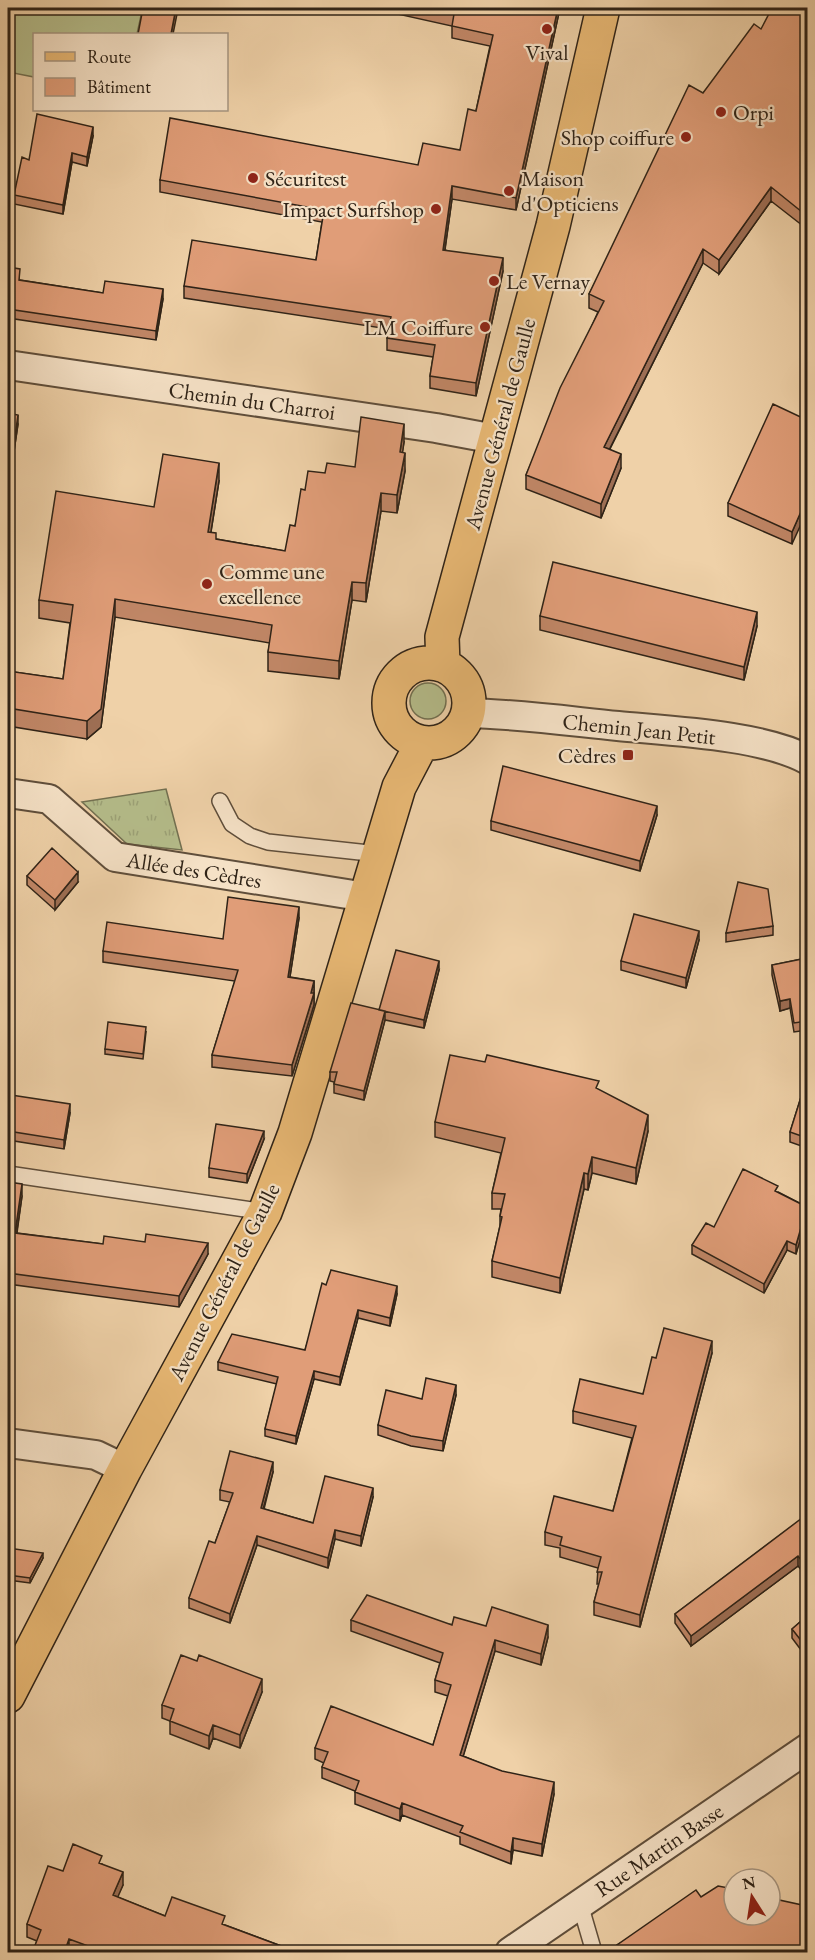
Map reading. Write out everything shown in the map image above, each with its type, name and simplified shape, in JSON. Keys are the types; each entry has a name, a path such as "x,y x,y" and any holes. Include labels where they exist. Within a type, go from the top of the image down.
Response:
{"main road":[{"name":"Avenue Général de Gaulle","path":"443,665 442,637 553,225 603,8"},
{"path":"430,662 443,665 463,681 468,694 467,713 466,720 458,731 447,739 435,743 422,743 408,738 391,719 388,705 389,692 395,680 404,670 417,664 430,662"},
{"name":"Avenue Général de Gaulle","path":"8,1696 125,1469 265,1212 295,1133 399,788 422,743"}],"street":[{"name":"Chemin du Charroi","path":"8,365 436,428 495,439"},
{"name":"Chemin Jean Petit","path":"467,713 508,714 691,734 761,744 799,755 807,760"},
{"name":"Allée des Cèdres","path":"8,793 49,799 115,857 366,897"},
{"path":"8,1443 96,1455 125,1469"},
{"name":"Rue Martin Basse","path":"510,1953 807,1749"}],"lane":[{"path":"220,801 232,824 250,836 268,842 378,854"},
{"path":"8,1174 265,1212"},
{"path":"580,1904 594,1953"}],"green space":[{"path":"8,8 125,8 142,11 137,33 33,33 33,77 8,72"},
{"path":"428,683 441,688 446,701 441,714 428,719 415,714 410,701 415,688"},
{"path":"166,789 182,850 127,844 82,802"}],"building":[{"path":"143,8 176,8 171,33 138,33"},
{"path":"423,8 558,8 516,198 452,186 443,250 503,258 476,383 430,376 435,345 387,338 391,317 184,286 192,240 316,260 324,210 160,180 170,118 418,165 423,143 460,150 468,109 476,111 493,35 452,26 454,14"},
{"path":"772,8 807,8 807,104 802,117 807,121 807,216 771,187 719,260 703,249 604,447 621,454 601,504 526,475 560,388 604,301 589,294 689,85 703,93 754,24 761,29"},
{"path":"37,114 93,127 87,157 72,153 63,205 14,195 22,157 29,160"},
{"path":"8,267 20,269 19,280 103,293 105,281 163,289 156,331 8,309"},
{"path":"773,404 807,420 807,498 792,532 728,503"},
{"path":"8,413 18,415 12,457 8,456"},
{"path":"361,417 404,424 400,452 405,453 397,495 381,493 366,583 352,582 339,661 268,652 272,625 115,599 101,709 87,721 8,708 8,671 63,679 73,605 39,600 56,491 154,507 163,454 219,463 208,532 216,533 216,539 285,551 290,525 295,526 301,489 305,490 308,471 325,473 327,463 355,467"},
{"path":"553,562 757,612 744,667 540,616"},
{"path":"503,766 657,806 640,861 491,821"},
{"path":"52,848 78,872 55,900 27,876"},
{"path":"738,882 768,889 773,926 726,933"},
{"path":"228,897 299,907 288,977 314,981 311,993 314,993 292,1065 212,1055 238,970 103,951 107,922 223,939"},
{"path":"634,914 699,931 686,978 621,961"},
{"path":"396,950 439,961 424,1020 379,1010"},
{"path":"807,958 807,1021 794,1023 790,999 780,1001 772,965"},
{"path":"351,1003 385,1011 364,1091 334,1084 337,1072 330,1072"},
{"path":"108,1022 146,1027 143,1054 105,1049"},
{"path":"450,1055 485,1062 487,1055 599,1081 596,1088 648,1115 636,1168 592,1157 588,1174 584,1173 560,1278 492,1261 505,1194 492,1193 505,1138 435,1122"},
{"path":"807,1078 807,1138 790,1132"},
{"path":"11,1095 70,1104 64,1140 8,1131"},
{"path":"216,1124 264,1131 247,1174 209,1168"},
{"path":"743,1169 778,1186 775,1191 807,1207 796,1245 787,1241 764,1284 692,1245 706,1223 714,1227"},
{"path":"8,1182 22,1184 15,1233 103,1244 104,1236 145,1242 146,1234 208,1243 179,1296 8,1273"},
{"path":"331,1270 397,1286 390,1318 358,1310 340,1377 314,1371 296,1436 265,1429 278,1377 218,1362 232,1334 305,1350 322,1283 326,1285"},
{"path":"664,1328 712,1341 640,1615 594,1602 602,1572 597,1572 601,1557 560,1545 562,1537 545,1532 554,1496 613,1511 636,1426 573,1411 580,1379 643,1394 652,1357 656,1358"},
{"path":"426,1378 456,1385 443,1441 411,1436 378,1425 386,1390 422,1399"},
{"path":"230,1451 273,1462 261,1508 313,1523 325,1476 373,1488 361,1536 335,1530 328,1558 257,1536 230,1614 189,1598 209,1541 215,1543 233,1493 220,1490"},
{"path":"806,1515 807,1567 798,1556 691,1636 675,1614"},
{"path":"8,1548 43,1553 30,1578 8,1575"},
{"path":"367,1595 452,1625 454,1617 486,1626 492,1607 548,1625 541,1654 495,1640 460,1755 502,1771 554,1782 542,1844 513,1838 511,1852 460,1832 463,1826 402,1803 400,1809 355,1792 359,1781 322,1767 328,1752 315,1748 331,1706 433,1745 451,1685 435,1680 443,1653 351,1620"},
{"path":"807,1616 807,1648 792,1629"},
{"path":"181,1655 197,1661 199,1655 262,1679 240,1735 213,1725 209,1736 170,1721 174,1709 162,1705"},
{"path":"73,1844 102,1856 99,1863 123,1872 113,1895 165,1916 172,1897 225,1916 222,1924 300,1953 107,1953 69,1939 64,1953 32,1953 41,1930 27,1924 48,1866 63,1871"},
{"path":"718,1886 722,1887 722,1927 782,1927 782,1901 802,1905 807,1918 807,1953 622,1953 617,1945 696,1890 701,1897"}],"place":[{"name":"Vival","path":"547,29"},
{"name":"Orpi","path":"721,112"},
{"name":"Shop coiffure","path":"686,137"},
{"name":"Sécuritest","path":"253,178"},
{"name":"Maison d'Opticiens","path":"509,191"},
{"name":"Impact Surfshop","path":"436,209"},
{"name":"Le Vernay","path":"494,281"},
{"name":"LM Coiffure","path":"485,327"},
{"name":"Comme une excellence","path":"207,584"},
{"name":"Cèdres","path":"628,755"}]}
